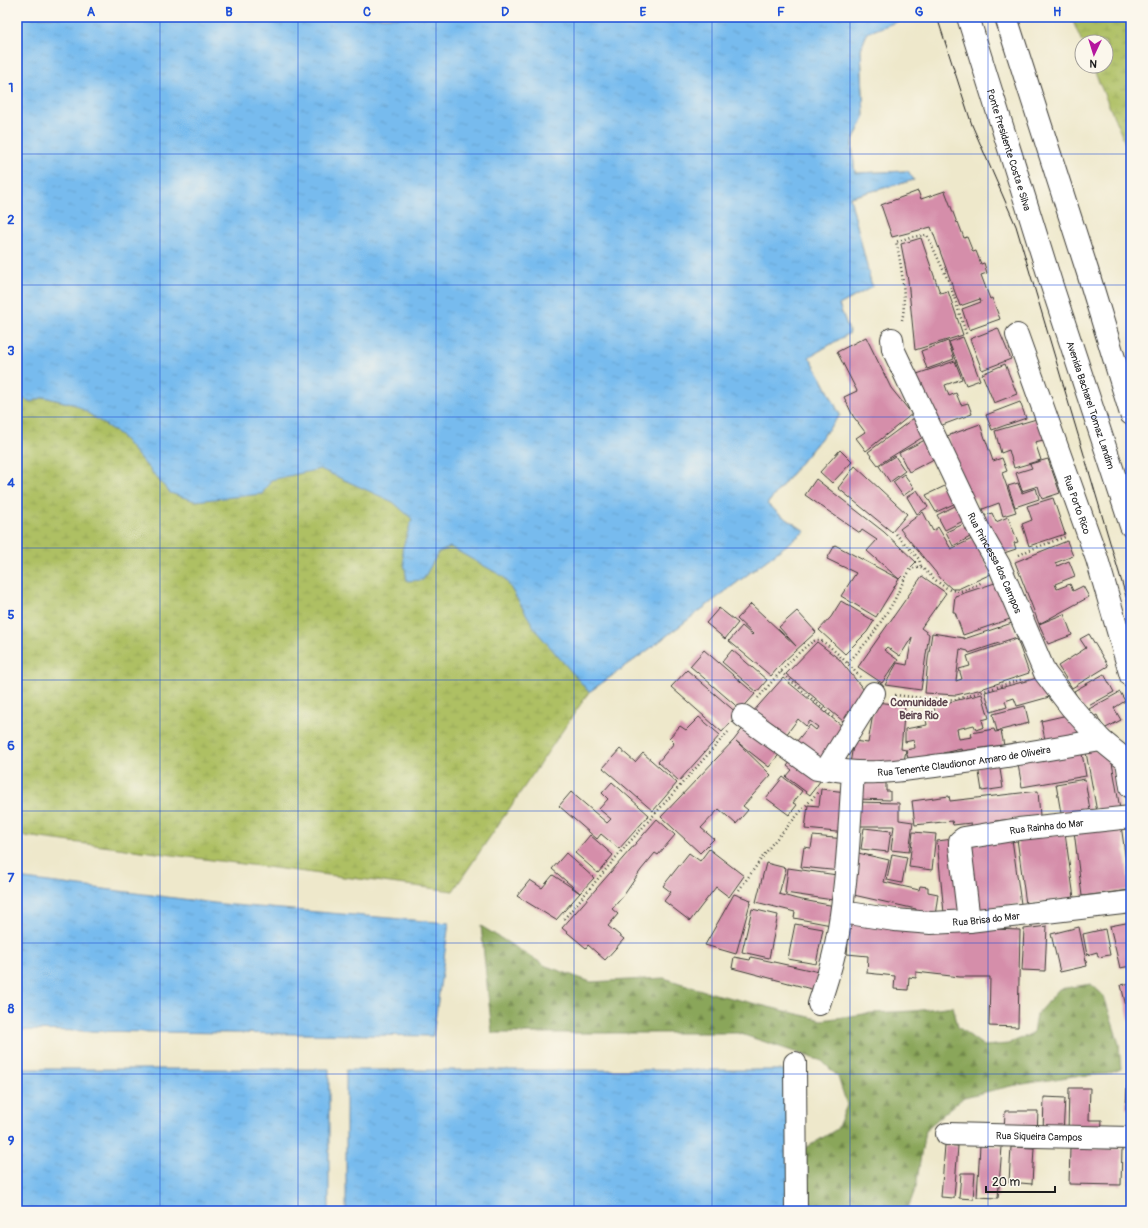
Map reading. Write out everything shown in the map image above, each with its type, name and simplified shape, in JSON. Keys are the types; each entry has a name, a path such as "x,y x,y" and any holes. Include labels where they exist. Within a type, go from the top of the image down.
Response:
{"main road":[{"name":"Ponte Presidente Costa e Silva","path":"968,17 1052,283"},
{"path":"1006,17 1088,273 1131,414"},
{"name":"Avenida Bacharel Tomaz Landim","path":"1052,283 1131,526"},
{"name":"Rua Porto Rico","path":"1017,335 1097,559 1131,676"},
{"name":"Rua Princessa dos Campos","path":"892,339 893,349 896,356 979,530 1001,569 1045,673 1071,707 1101,740 1129,762"},
{"path":"819,1004 835,949 842,912 839,770 851,732 874,693"},
{"name":"Rua Tenente Claudionor Amaro de Oliveira","path":"743,716 817,769 823,770 888,772 988,760 1101,740"},
{"path":"1129,762 1131,787"},
{"name":"Rua Rainha do Mar","path":"969,921 960,840 964,838 1019,829 1131,817"},
{"name":"Rua Brisa do Mar","path":"842,912 895,920 931,922 969,921 1131,902"},
{"path":"795,1063 796,1211"},
{"name":"Rua Siqueira Campos","path":"947,1134 1131,1138"}],"path":[{"path":"892,339 904,313 902,276 899,252 896,242 910,236 922,235 927,235 949,282 967,336"},
{"path":"896,534 919,559 921,567 946,588 955,591 964,590 1032,549 1086,530"},
{"path":"848,663 871,637 893,603 911,569 921,567"},
{"path":"564,919 618,855 743,716 780,672 800,651 817,640 833,650 848,663 874,693 940,700 958,699 1045,673"},
{"path":"780,672 851,732"},
{"path":"739,890 772,844 839,770"}],"green space":[{"path":"1071,17 1131,17 1131,157 1095,74 1114,74 1114,34 1078,34"},
{"path":"867,33 861,49 864,117 852,144 855,173 908,171 914,180 850,197 872,287 839,305 850,333 809,357 840,415 767,504 779,514 805,531 644,653 589,692 453,891 17,835 17,396 31,402 44,397 76,405 120,435 170,493"},
{"path":"481,926 546,966 591,982 664,978 711,993 822,1020 871,1013 914,1011 953,1006 958,1027 984,1046 1008,1044 1033,1033 1036,1015 1059,989 1091,984 1104,996 1119,1044 1121,1069 1108,1074 1074,1076 1011,1086 964,1097 925,1130 916,1187 907,1211 805,1211 804,1149 837,1129 847,1105 838,1077 822,1061 738,1033 492,1033"}],"water":[{"path":"17,17 909,17 867,33 861,49 864,117 852,144 855,173 908,171 914,180 850,197 872,287 839,305 850,333 809,357 840,415 767,504 779,514 805,531 644,653 589,692 537,632 504,577 450,547 438,553 423,580 407,581 402,550 412,519 393,502 320,469 271,480 262,494 195,501 170,493 120,435 76,405 44,397 31,402 17,396"},
{"path":"17,878 222,904 449,923 433,1036 17,1030"},
{"path":"17,1069 329,1069 329,1211 17,1211"},
{"path":"346,1070 790,1070 790,1211 346,1211"}],"building":[{"path":"918,191 921,199 945,191 964,238 967,237 973,252 976,251 981,264 984,263 987,273 981,275 990,299 992,298 1000,319 969,330 962,309 981,302 980,299 960,306 931,227 892,237 881,205"},
{"path":"921,238 940,293 948,291 963,335 915,350 908,280 901,244"},
{"path":"998,328 1011,359 982,370 970,339"},
{"path":"866,337 891,388 912,414 866,451 856,438 865,432 853,416 844,397 857,391 837,352"},
{"path":"963,337 980,380 966,385 949,342"},
{"path":"948,341 954,359 927,369 921,351"},
{"path":"955,361 962,379 945,385 949,396 956,393 961,405 968,403 972,414 937,427 914,375"},
{"path":"1005,364 1017,394 994,403 982,374"},
{"path":"1020,402 1026,418 992,430 986,415"},
{"path":"914,418 923,437 878,465 868,452"},
{"path":"1040,418 1047,439 1035,442 1041,460 1014,468 1009,450 1001,453 995,431"},
{"path":"980,424 993,461 1002,458 1007,471 1002,473 1016,512 1003,516 999,503 980,510 976,497 969,499 947,436"},
{"path":"925,440 934,459 909,472 899,453"},
{"path":"840,450 852,462 832,483 820,472"},
{"path":"895,456 905,471 890,482 879,466"},
{"path":"1048,459 1060,493 1042,499 1038,486 1022,491 1016,473 1032,468 1030,464"},
{"path":"855,466 907,514 892,532 838,488"},
{"path":"904,474 914,488 903,496 893,482"},
{"path":"816,479 884,532 916,562 899,579 867,551 877,540 862,530 860,533 805,495"},
{"path":"1018,483 1022,493 1036,488 1039,499 1015,507 1008,486"},
{"path":"947,485 956,503 936,512 926,495"},
{"path":"917,490 928,507 917,514 907,497"},
{"path":"1053,498 1065,534 1029,546 1022,524 1032,520 1027,506"},
{"path":"957,505 965,520 945,530 937,515"},
{"path":"923,512 933,531 938,527 951,549 974,538 991,574 958,589 952,589 942,580 900,529"},
{"path":"992,513 996,522 1008,517 1018,542 1014,543 1016,549 998,555 983,516"},
{"path":"966,523 972,536 953,546 946,532"},
{"path":"1067,541 1073,556 1055,563 1057,566 1069,561 1075,576 1055,584 1057,589 1070,584 1073,591 1083,586 1089,597 1039,624 1015,562"},
{"path":"835,545 899,579 876,617 841,596 856,573 827,559"},
{"path":"922,576 946,593 921,628 929,634 921,690 885,685 897,663 907,665 912,637 900,656 887,647 884,650 898,660 882,683 858,667"},
{"path":"998,582 1010,619 963,635 955,612 953,612 955,596"},
{"path":"841,601 874,621 867,632 845,654 819,630 831,617"},
{"path":"751,604 796,646 779,627 797,611 816,632 783,662 771,676 729,641 742,626 752,635 753,634 737,619"},
{"path":"719,608 738,623 725,639 706,623"},
{"path":"1064,614 1072,635 1048,644 1039,624"},
{"path":"1012,623 1017,637 969,653 968,651 960,649 956,681 962,679 959,669 970,666 967,656 1017,639 1029,673 978,690 956,695 925,693 932,633 964,639"},
{"path":"1089,634 1108,666 1072,688 1058,666 1086,648 1080,639"},
{"path":"817,642 839,659 868,695 849,726 786,674"},
{"path":"704,650 755,694 741,710 690,666"},
{"path":"732,650 767,680 757,692 722,662"},
{"path":"687,670 738,714 722,732 671,687"},
{"path":"1104,674 1114,692 1083,709 1074,691"},
{"path":"1041,677 1053,696 1017,706 1014,698 1005,701 1007,707 991,712 985,692"},
{"path":"783,678 847,730 818,767 792,747 810,725 816,730 818,727 810,721 806,726 798,719 783,739 751,714"},
{"path":"1120,692 1125,701 1114,708 1121,720 1104,729 1097,715 1093,717 1089,709"},
{"path":"982,694 989,718 982,720 984,727 976,730 974,725 957,729 959,739 972,737 971,733 994,729 995,732 1001,731 1005,750 963,757 961,749 943,753 943,756 909,762 906,750 915,748 914,740 905,742 905,729 927,725 925,713 935,712 934,706"},
{"path":"875,702 905,705 901,749 906,750 903,767 865,761 865,765 850,763 854,741 868,743"},
{"path":"1025,706 1029,723 997,731 993,714"},
{"path":"1072,714 1090,735 1046,744 1041,721"},
{"path":"699,717 720,735 679,781 658,762 674,743 669,738 680,726 686,730"},
{"path":"747,723 782,751 769,767 736,741 771,775 743,806 748,810 736,824 719,809 701,828 714,839 700,853 661,817 734,740"},
{"path":"1085,747 1111,757 1120,809 1097,812"},
{"path":"1081,748 1086,776 1022,787 1017,759"},
{"path":"620,749 635,762 643,753 677,783 653,811 603,768"},
{"path":"795,756 823,777 810,795 786,777 792,770 787,766"},
{"path":"999,763 1003,788 982,791 978,766"},
{"path":"783,777 802,791 793,803 797,805 789,815 766,798"},
{"path":"857,779 886,780 886,791 890,791 890,800 857,799"},
{"path":"1085,779 1090,810 1074,813 1062,819 1056,784"},
{"path":"612,782 649,815 619,849 601,834 597,839 559,806 571,792 607,823 611,819 599,809 608,799 602,793"},
{"path":"821,789 846,792 847,833 805,829 808,805 819,806"},
{"path":"1038,791 1040,816 995,821 996,826 972,829 971,823 953,825 952,821 915,825 912,801 949,796 950,801"},
{"path":"857,802 899,803 899,820 913,822 909,852 891,850 894,826 857,826"},
{"path":"657,819 675,835 658,855 655,853 612,909 618,914 608,926 624,939 605,960 588,945 586,948 562,928"},
{"path":"1121,825 1130,890 1082,896 1074,831"},
{"path":"864,828 891,831 888,852 861,849"},
{"path":"913,832 936,834 932,870 909,867"},
{"path":"1065,833 1074,898 1026,904 1017,839"},
{"path":"590,835 613,855 598,873 575,853"},
{"path":"813,836 845,839 841,871 801,867 804,847 811,848"},
{"path":"954,839 961,911 944,913 937,841"},
{"path":"1012,839 1021,904 973,911 964,845"},
{"path":"709,849 744,876 729,897 716,887 690,921 664,901 671,892 663,886 689,853 700,861"},
{"path":"566,853 594,878 580,893 552,869"},
{"path":"858,853 889,860 884,882 919,890 920,886 928,887 928,892 938,894 935,916 916,913 916,909 849,894"},
{"path":"892,854 907,857 902,883 887,880"},
{"path":"766,863 786,868 779,894 835,906 831,925 794,918 795,912 756,902"},
{"path":"788,868 837,875 833,900 785,893"},
{"path":"553,875 580,893 556,920 517,896 530,880 542,888"},
{"path":"734,894 751,900 736,954 705,945"},
{"path":"752,909 778,915 769,958 742,952"},
{"path":"850,919 1020,930 1018,1027 989,1026 990,977 960,977 916,972 916,978 909,977 908,990 894,989 895,976 867,973 868,956 847,954"},
{"path":"1131,922 1131,966 1120,968 1110,926"},
{"path":"795,924 823,929 816,964 788,959"},
{"path":"1047,926 1045,971 1022,970 1024,929"},
{"path":"1079,927 1087,966 1060,972 1051,934"},
{"path":"1105,929 1110,955 1098,957 1097,952 1087,955 1083,934"},
{"path":"734,957 750,960 751,957 819,972 815,990 732,968"},
{"path":"1131,983 1131,1023 1130,1023 1121,985"},
{"path":"1127,1086 1131,1086 1131,1109 1126,1109"},
{"path":"1069,1088 1090,1088 1089,1120 1102,1120 1101,1134 1068,1133"},
{"path":"1044,1097 1065,1098 1063,1134 1043,1133"},
{"path":"1005,1111 1038,1111 1037,1135 1004,1133"},
{"path":"945,1145 958,1146 954,1198 941,1197"},
{"path":"980,1145 1002,1147 998,1198 977,1197"},
{"path":"1011,1147 1034,1148 1032,1184 1009,1182"},
{"path":"1070,1148 1122,1149 1121,1185 1069,1184"},
{"path":"1129,1157 1131,1157 1131,1205 1128,1204"},
{"path":"961,1173 975,1173 973,1199 959,1198"}],"tram line":[{"path":"937,17 972,125 1016,226 1131,613"}],"district":[{"name":"Comunidade Beira Rio","path":"919,708"}]}
